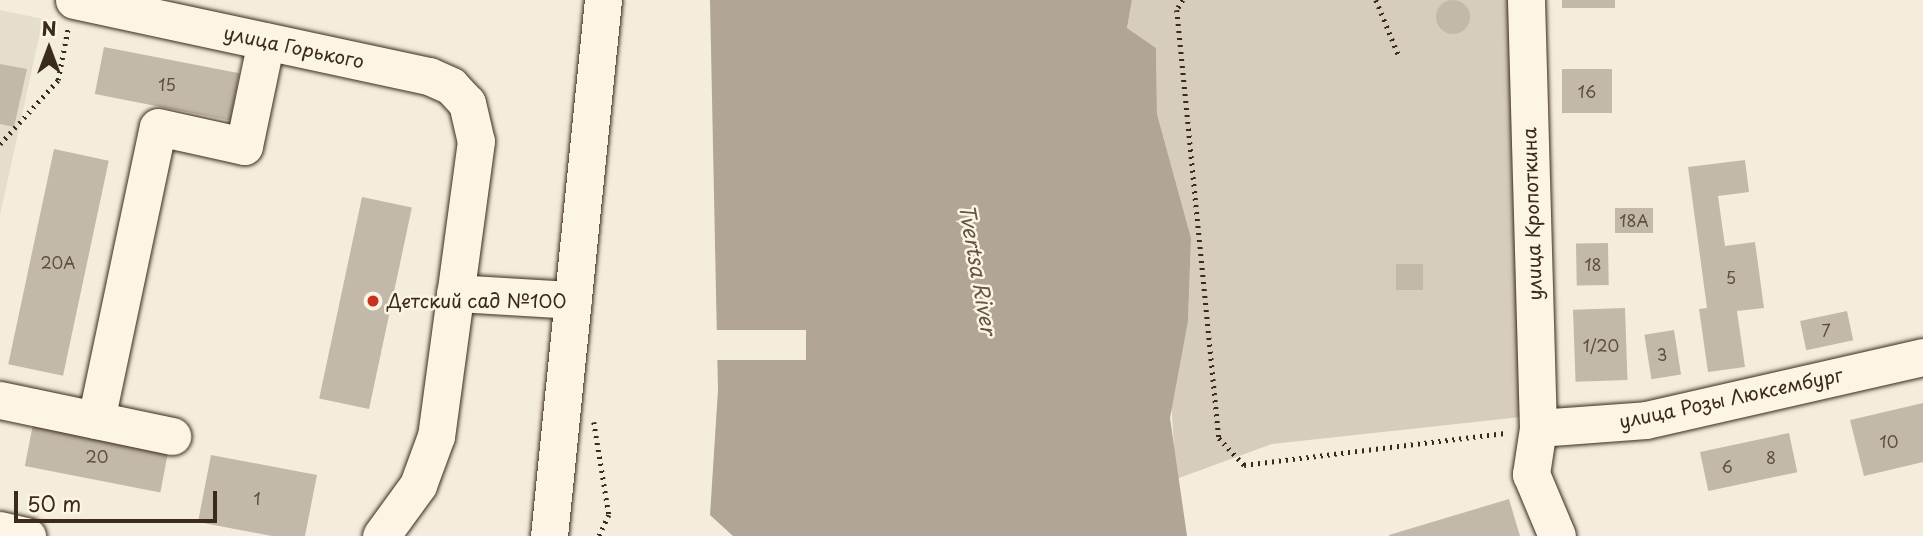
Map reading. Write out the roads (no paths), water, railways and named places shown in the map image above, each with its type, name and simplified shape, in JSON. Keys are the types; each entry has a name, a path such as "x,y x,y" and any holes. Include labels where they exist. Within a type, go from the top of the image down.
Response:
{"street":[{"path":"549,536 603,0"},
{"name":"улица Кропоткина","path":"1526,0 1538,428 1531,474 1558,536"},
{"name":"улица Горького","path":"72,7 266,41 444,82 467,103 476,141 455,293"},
{"path":"96,420 158,127 244,146 266,41"},
{"path":"381,536 410,500 432,453 455,293 573,300"},
{"name":"улица Розы Люксембург","path":"1538,428 1646,420 1923,357"},
{"path":"0,400 172,436"},
{"path":"0,530 27,536"}],"water":[{"name":"Tvertsa River","path":"710,0 1132,0 1127,28 1156,48 1157,114 1191,238 1188,321 1170,418 1187,536 733,536 710,515 718,390"}],"place":[{"name":"Детский сад №100","path":"373,301"}]}
